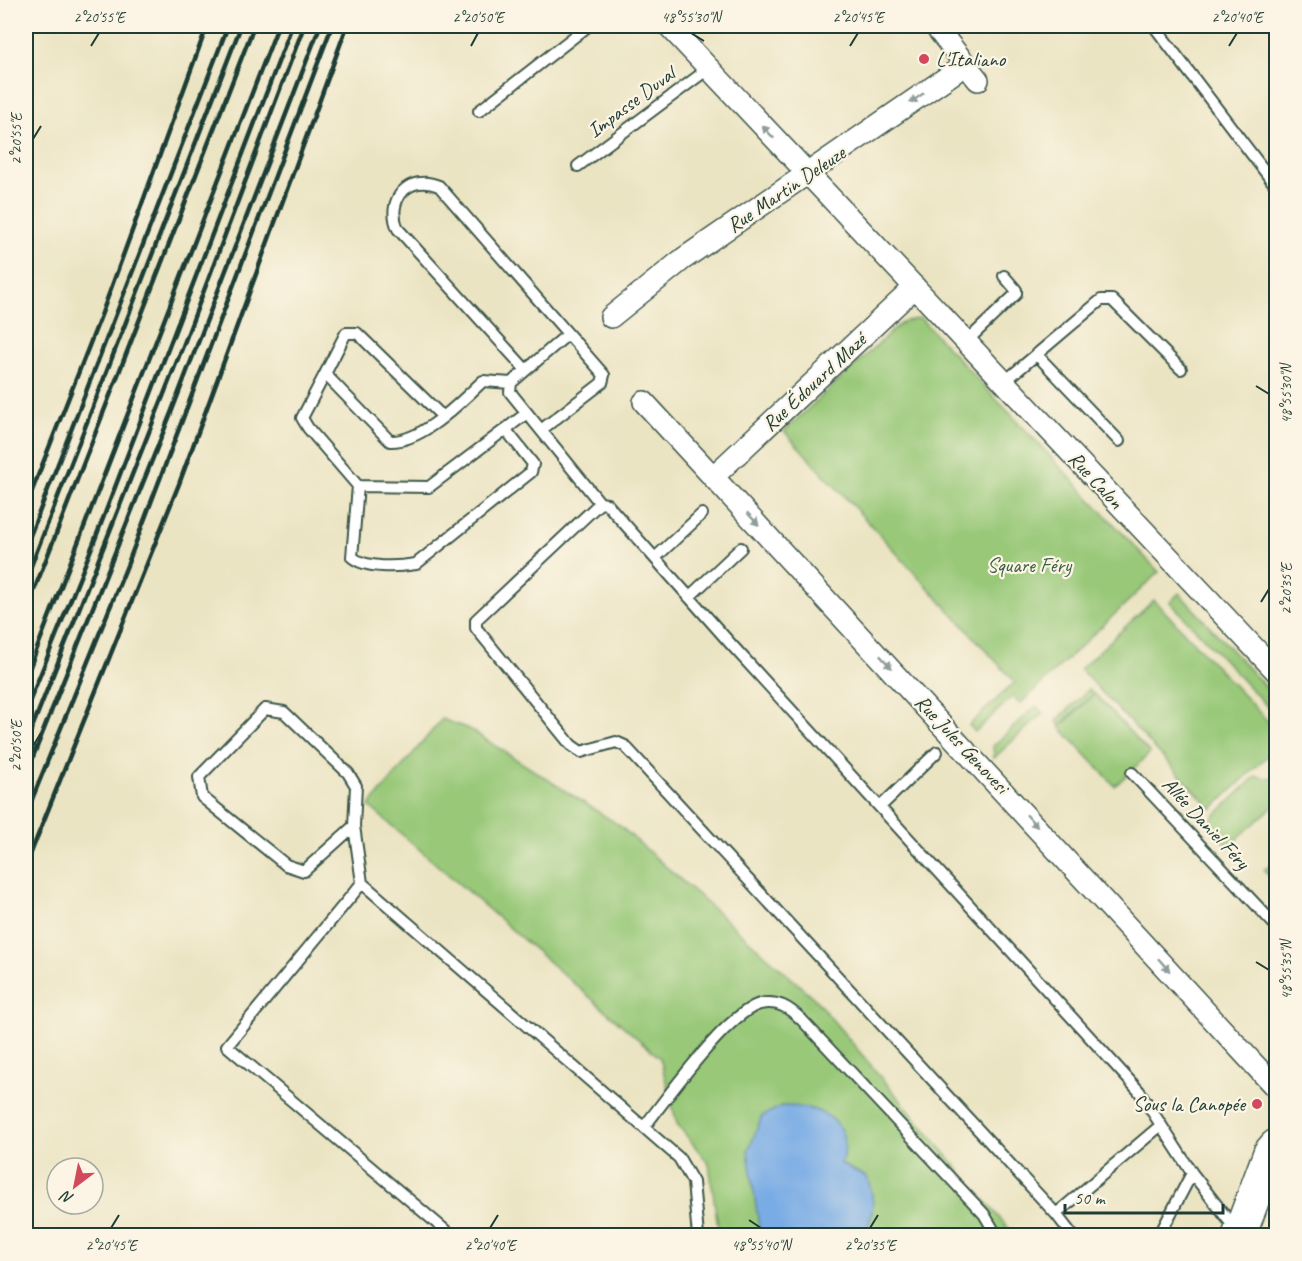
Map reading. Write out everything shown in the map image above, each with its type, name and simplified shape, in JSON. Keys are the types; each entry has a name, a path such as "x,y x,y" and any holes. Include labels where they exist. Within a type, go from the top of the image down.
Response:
{"main road":[{"path":"1245,1235 1270,1153 1276,1146"},
{"path":"1245,1235 1276,1161"},
{"path":"1245,1235 1276,1194"}],"street":[{"name":"Rue Calon","path":"669,26 1276,671"},
{"name":"Rue Martin Deleuze","path":"611,317 683,259 808,175 971,73 935,26"},
{"name":"Rue Édouard Mazé","path":"714,476 915,287"},
{"name":"Rue Jules Genovesi","path":"644,402 1276,1088"}],"lane":[{"path":"149,26 155,26"},
{"path":"479,111 588,26"},
{"path":"1154,26 1276,186"},
{"name":"Impasse Duval","path":"578,166 708,69"},
{"path":"526,370 398,229 392,217 397,196 406,188 429,182 439,186 604,375 602,383 541,430"},
{"path":"966,342 1016,294 1016,290 1005,276"},
{"path":"1004,382 1101,300 1112,300 1181,369"},
{"path":"443,417 357,333 346,333 302,418 358,486 352,557 359,563 402,566 416,564 531,472 533,465 506,430"},
{"path":"568,334 511,384 510,392 600,503 607,504 1139,1091 1192,1173 1245,1235"},
{"path":"1037,355 1119,441"},
{"path":"325,374 390,441 404,441 443,417 483,381 511,384"},
{"path":"358,486 429,487 527,413"},
{"path":"600,503 476,620 476,628 571,745 581,752 615,742 625,746 1056,1214 1072,1236"},
{"path":"655,558 702,514"},
{"path":"689,597 741,548"},
{"path":"354,826 304,871 286,865 202,797 199,777 265,709 284,712 348,772 356,786 354,826 362,883 679,1158 691,1173 698,1236"},
{"path":"880,807 937,752"},
{"name":"Allée Daniel Féry","path":"1132,773 1276,926"},
{"path":"362,883 227,1046 452,1236"},
{"path":"644,1127 738,1016 759,1004 780,1004 791,1010 984,1214 997,1236"},
{"path":"1056,1214 1160,1126"},
{"path":"1160,1236 1192,1173"}],"green space":[{"name":"Square Féry","path":"920,318 1159,572 1020,704 1013,696 975,732 969,725 1015,682 784,431 902,322"},
{"path":"1179,593 1276,698 1276,716 1170,602"},
{"path":"1154,600 1276,730 1276,748 1212,809 1080,669"},
{"path":"1089,689 1093,694 1060,725 1056,721"},
{"path":"1095,694 1150,753 1115,786 1060,727"},
{"path":"1036,706 1043,713 994,758 993,746"},
{"path":"442,719 469,729 619,825 815,999 1014,1235 719,1235 709,1164 677,1124 660,1058 369,806"},
{"path":"1276,773 1276,804 1228,847 1207,823 1256,776 1271,779"},
{"path":"1276,859 1276,884 1264,870"}],"water":[{"path":"782,1106 803,1107 822,1113 838,1125 845,1145 841,1164 867,1177 872,1192 872,1214 862,1235 756,1235 760,1233 748,1151 762,1116"}],"railway":[{"path":"26,506 102,313 207,26"},
{"path":"26,546 228,26"},
{"path":"26,579 241,26"},
{"path":"26,611 254,26"},
{"path":"26,677 278,26"},
{"path":"26,710 94,542 292,26"},
{"path":"26,743 183,346 304,26"},
{"path":"26,774 171,413 320,26"},
{"path":"26,814 128,563 332,26"},
{"path":"26,865 179,484 347,26"}],"place":[{"name":"L'Italiano","path":"924,59"},
{"name":"Sous la Canopée","path":"1257,1104"}]}
